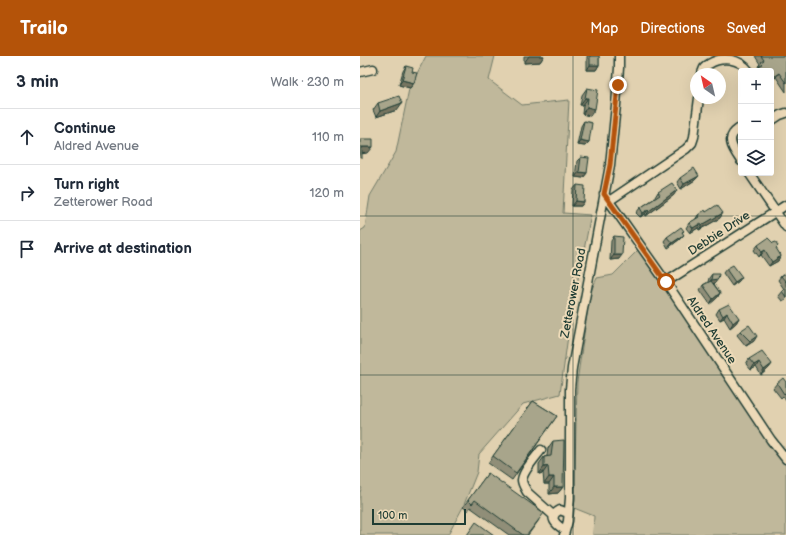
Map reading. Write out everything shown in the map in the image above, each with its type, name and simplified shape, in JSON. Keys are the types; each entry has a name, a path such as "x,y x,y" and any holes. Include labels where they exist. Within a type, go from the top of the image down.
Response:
{"street":[{"name":"Zetterower Road","path":"564,533 570,498 570,390 572,368 591,266 606,197 616,113 619,56"},
{"path":"704,68 715,60 736,60 747,68"},
{"path":"360,72 373,69"},
{"path":"606,197 686,149 692,143 698,104"},
{"path":"774,119 786,113"},
{"path":"738,130 734,133 731,140 738,156"},
{"path":"751,176 786,227"},
{"name":"Aldred Avenue","path":"606,197 666,282 771,440 786,459"},
{"name":"Debbie Drive","path":"666,282 786,205"},
{"path":"541,450 525,472 522,481 528,492 554,516 555,523 564,533"},
{"path":"554,516 556,512 560,510 568,513"}],"shaded area":[{"path":"426,56 495,56 489,80 522,105 569,100 563,213 591,215 571,314 560,394 523,404 479,454 477,472 463,507 448,535 360,535 360,492 362,488 360,487 360,231 365,228 370,196 396,152 409,89"},
{"path":"639,249 786,465 786,535 593,535 594,516 574,508 577,382 590,293 597,278 613,275"}],"building":[{"path":"590,56 599,56 599,65 590,65"},
{"path":"761,56 786,56 786,83 779,73 774,76 774,68 761,68 759,66 763,64 761,62 764,60"},
{"path":"406,66 413,68 412,72 417,73 414,83 402,80"},
{"path":"587,88 598,90 595,109 587,107 588,98 585,98"},
{"path":"399,96 402,103 380,111 378,103"},
{"path":"584,121 592,123 589,142 580,140"},
{"path":"360,139 373,139 373,147 362,147 362,158 360,158"},
{"path":"581,157 589,158 587,173 579,172"},
{"path":"694,168 699,176 684,184 680,178"},
{"path":"672,183 677,190 649,211 648,210 643,213 640,208 660,195 658,192"},
{"path":"577,185 585,186 584,202 576,201"},
{"path":"717,205 723,213 702,225 701,223 693,228 689,223 699,217 698,215 705,210 706,212"},
{"path":"681,227 684,231 682,232 684,235 672,243 667,237"},
{"path":"614,236 623,237 622,255 614,255"},
{"path":"768,238 773,243 776,242 778,246 776,248 781,256 772,262 765,250 762,252 758,245"},
{"path":"733,265 742,277 735,282 726,269"},
{"path":"786,273 786,282 781,276"},
{"path":"712,274 719,274 718,279 711,280"},
{"path":"711,281 720,293 713,299 703,285"},
{"path":"786,288 786,297 782,291"},
{"path":"729,304 739,318 733,323 727,313 723,316 719,309"},
{"path":"749,325 757,336 750,341 740,331"},
{"path":"762,351 772,364 764,370 759,362 754,365 749,359"},
{"path":"783,378 786,382 786,392 784,394 777,383"},
{"path":"533,401 557,416 516,473 493,456"},
{"path":"564,440 563,487 554,487 554,477 549,477 548,466 544,467 544,457 551,456 553,441"},
{"path":"488,473 544,513 527,535 523,535 475,500 472,504 468,500"},
{"path":"476,522 494,535 467,535"}],"route":[{"path":"618,85 610,165 604,194 666,282"}]}
